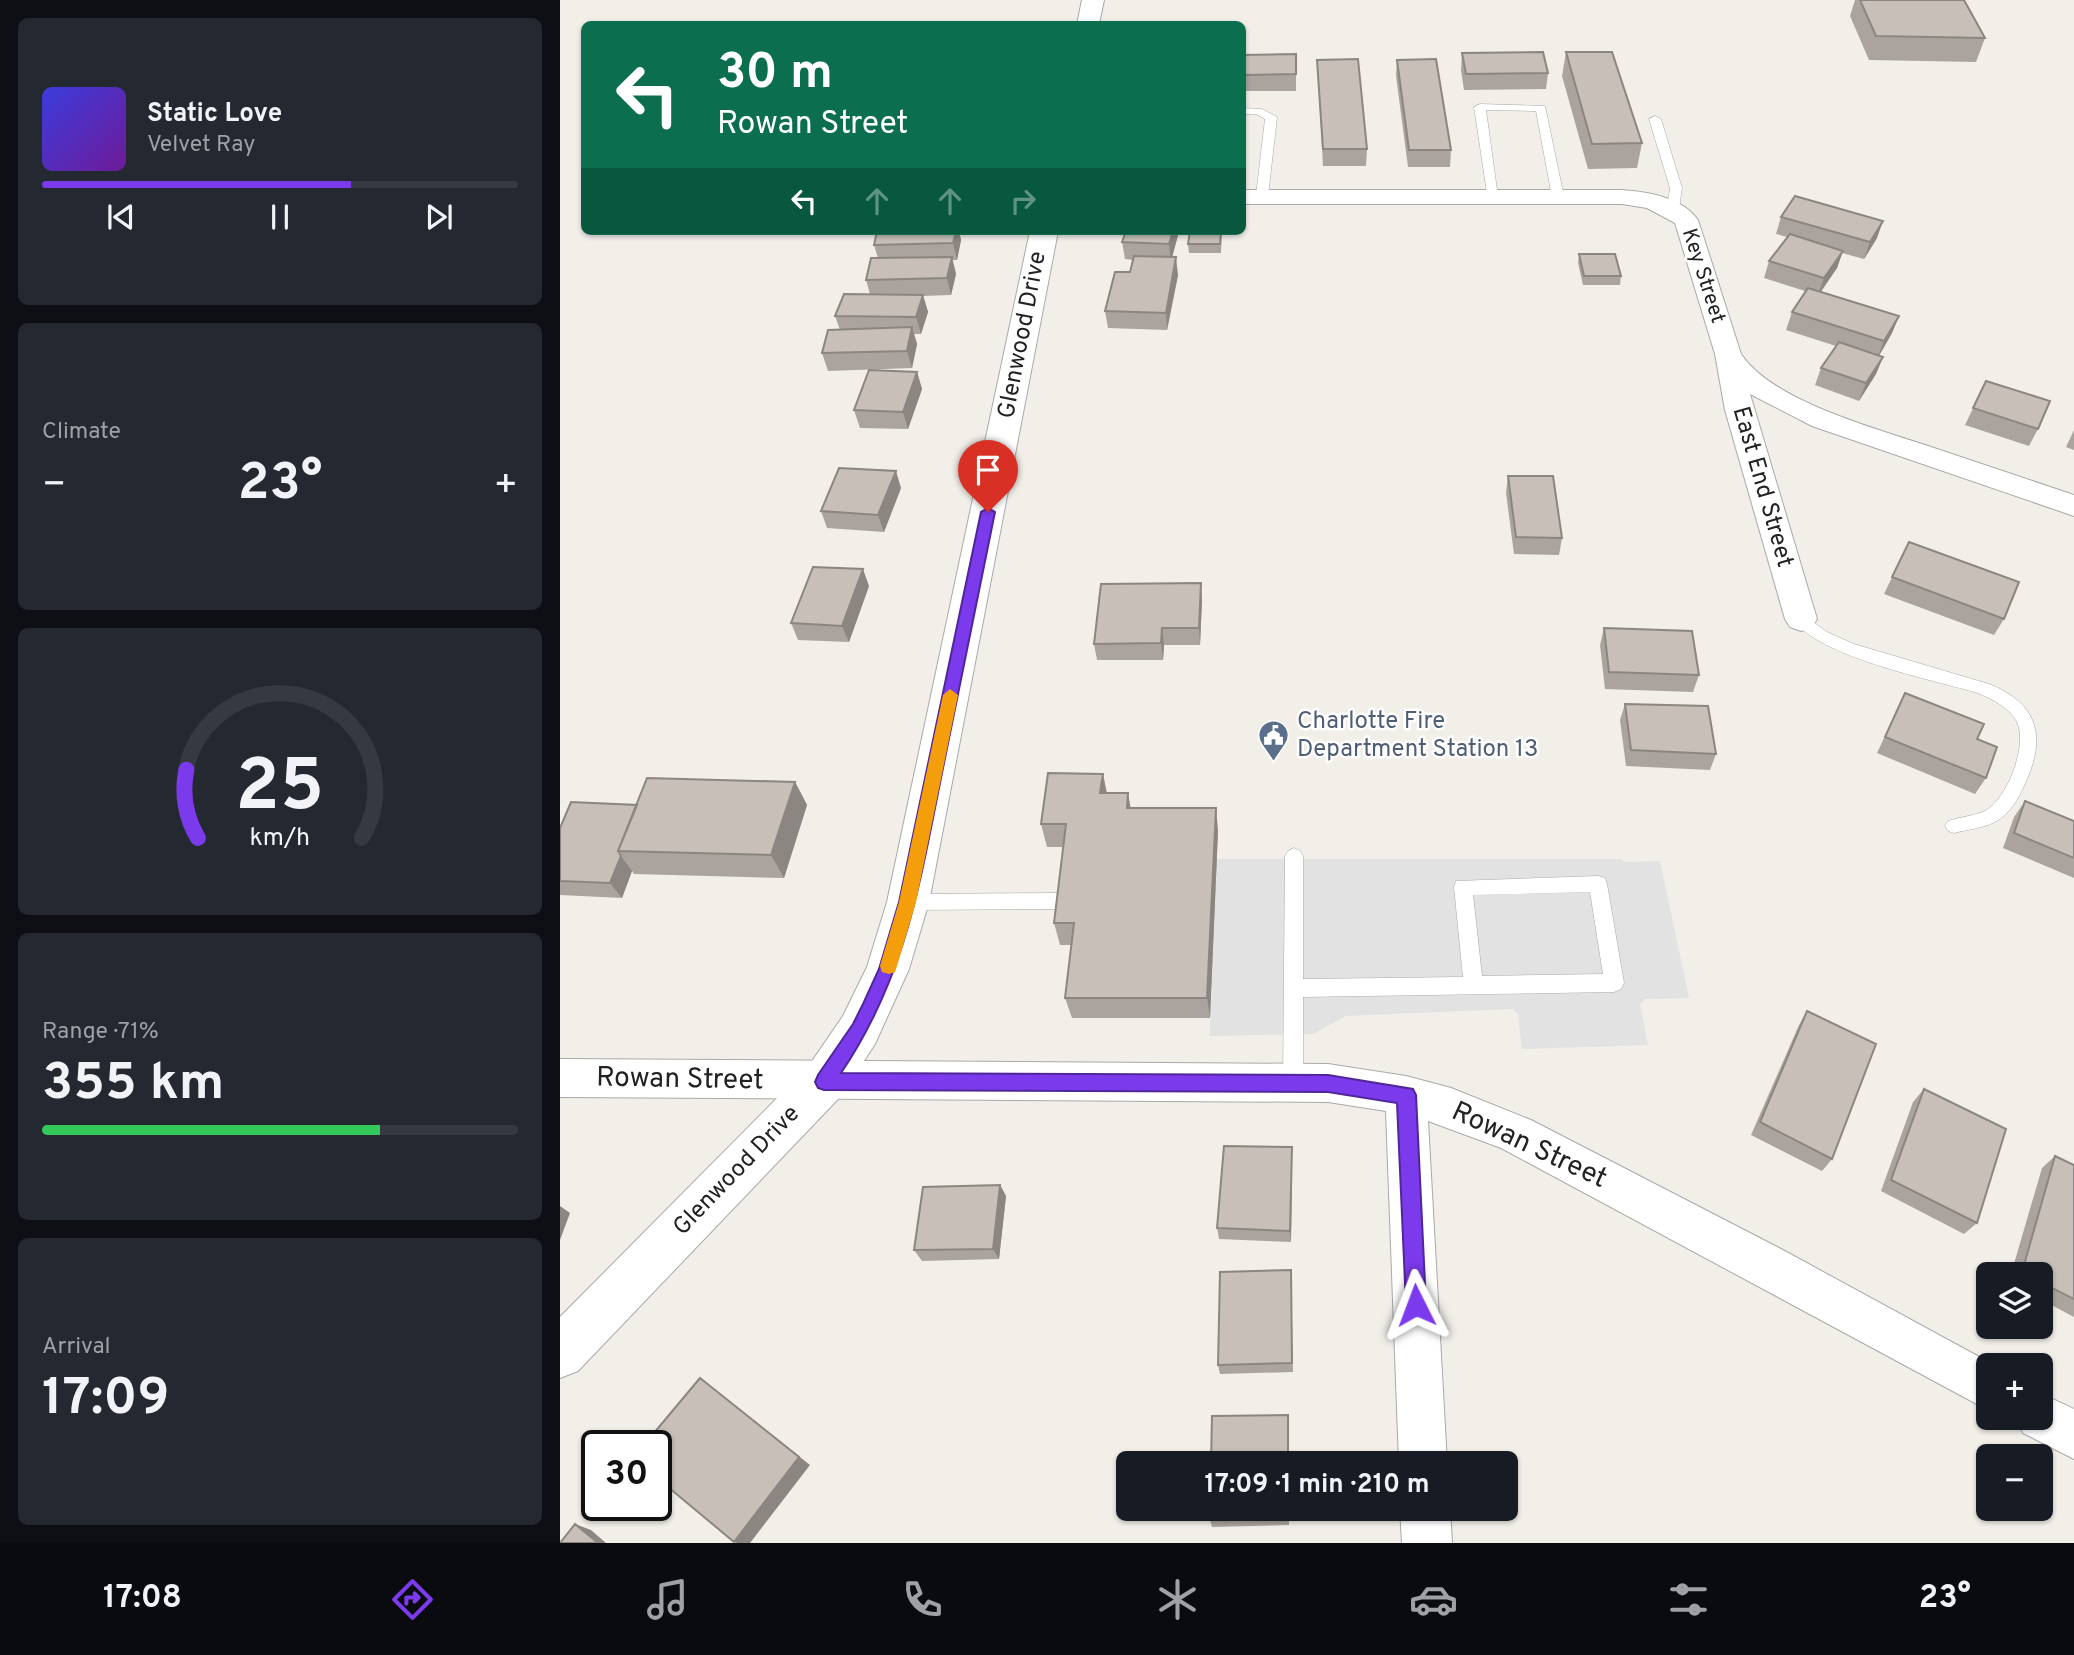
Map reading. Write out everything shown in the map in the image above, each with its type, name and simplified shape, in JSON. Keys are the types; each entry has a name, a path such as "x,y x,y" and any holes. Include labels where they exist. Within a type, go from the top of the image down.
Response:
{"street":[{"path":"1089,21 1093,0"},
{"name":"Key Street","path":"1252,197 1644,198 1673,209 1686,220 1728,355 1739,371 1756,386 1822,420 2074,506"},
{"name":"Glenwood Drive","path":"560,1353 824,1082 859,1030 888,969 908,902 1043,235"},
{"name":"East End Street","path":"1728,355 1739,410 1801,619"},
{"name":"Rowan Street","path":"560,1078 824,1082 1328,1083 1406,1095 1451,1108 1516,1134 1765,1265 1976,1380"},
{"path":"1406,1095 1422,1451"},
{"path":"2053,1423 2074,1435"},
{"path":"1426,1521 1427,1543"}],"lane":[{"path":"1492,197 1480,107 1541,108 1558,197"},
{"path":"1246,111 1258,111 1271,117 1252,197"},
{"path":"1655,119 1676,188 1673,209"},
{"path":"1801,619 1821,636 1849,649 2003,696 2026,721 2028,749 2018,783 1993,815 1954,825"},
{"path":"1293,1084 1294,856"},
{"path":"1294,988 1614,983 1598,884 1463,887 1473,984"},
{"path":"908,902 1066,901"}],"shaded area":[{"path":"1216,859 1660,861 1689,998 1645,999 1640,1004 1648,1045 1522,1049 1518,1014 1512,1009 1346,1016 1313,1034 1210,1036"}],"building":[{"path":"1860,0 1964,0 1985,38 1876,36"},
{"path":"1543,52 1548,73 1466,74 1462,53"},
{"path":"1566,52 1612,52 1642,143 1592,144"},
{"path":"1296,54 1296,74 1246,75 1246,55"},
{"path":"1358,59 1367,149 1323,149 1317,60"},
{"path":"1436,59 1451,150 1409,150 1397,60"},
{"path":"1795,196 1883,221 1870,242 1781,217"},
{"path":"1790,234 1843,251 1824,278 1769,261"},
{"path":"876,235 955,235 953,243 874,245"},
{"path":"1125,235 1172,235 1169,244 1122,242"},
{"path":"1189,235 1221,235 1220,244 1188,244"},
{"path":"1579,254 1615,254 1621,276 1584,276"},
{"path":"1134,256 1176,257 1166,313 1105,311 1115,272 1130,272"},
{"path":"952,257 947,278 866,280 871,258"},
{"path":"1808,288 1899,316 1884,341 1792,312"},
{"path":"844,294 923,295 916,317 835,316"},
{"path":"912,327 907,351 822,353 828,330"},
{"path":"1839,342 1883,357 1866,383 1821,368"},
{"path":"869,370 917,372 903,412 854,410"},
{"path":"1986,381 2050,401 2038,429 1973,408"},
{"path":"839,468 896,471 878,515 821,511"},
{"path":"1508,476 1553,476 1562,538 1516,537"},
{"path":"1909,542 2019,582 2004,619 1892,577"},
{"path":"813,567 863,569 842,626 791,623"},
{"path":"1201,583 1199,628 1162,628 1161,643 1094,644 1101,584"},
{"path":"1604,628 1692,631 1699,675 1609,672"},
{"path":"1905,693 1984,724 1977,739 1997,747 1986,778 1885,737"},
{"path":"1625,704 1708,706 1716,754 1631,750"},
{"path":"1048,773 1103,774 1100,793 1128,793 1127,808 1216,808 1207,998 1065,998 1074,923 1054,923 1066,824 1041,824"},
{"path":"647,778 795,782 771,855 618,851"},
{"path":"2025,801 2074,821 2074,858 2014,833"},
{"path":"571,802 637,805 618,851 621,856 610,883 560,881 560,828"},
{"path":"1807,1011 1876,1044 1832,1159 1760,1122"},
{"path":"1924,1089 2006,1129 1977,1223 1891,1180"},
{"path":"1224,1146 1292,1147 1290,1231 1217,1228"},
{"path":"2055,1156 2074,1165 2074,1299 2053,1288 2053,1262 2025,1262"},
{"path":"1000,1185 993,1249 914,1250 923,1187"},
{"path":"1291,1270 1292,1363 1218,1365 1220,1272"},
{"path":"700,1378 799,1457 734,1542 672,1490 672,1430 656,1430"},
{"path":"1288,1415 1288,1451 1211,1451 1212,1416"},
{"path":"575,1524 598,1543 560,1543"}],"slow traffic":[{"path":"889,966 908,902 950,695"}],"place":[{"name":"Charlotte Fire Department Station 13","path":"1274,763"}],"route":[{"path":"988,512 908,902 888,969 869,1010 859,1030 824,1082 1328,1083 1406,1095 1416,1305"}]}
